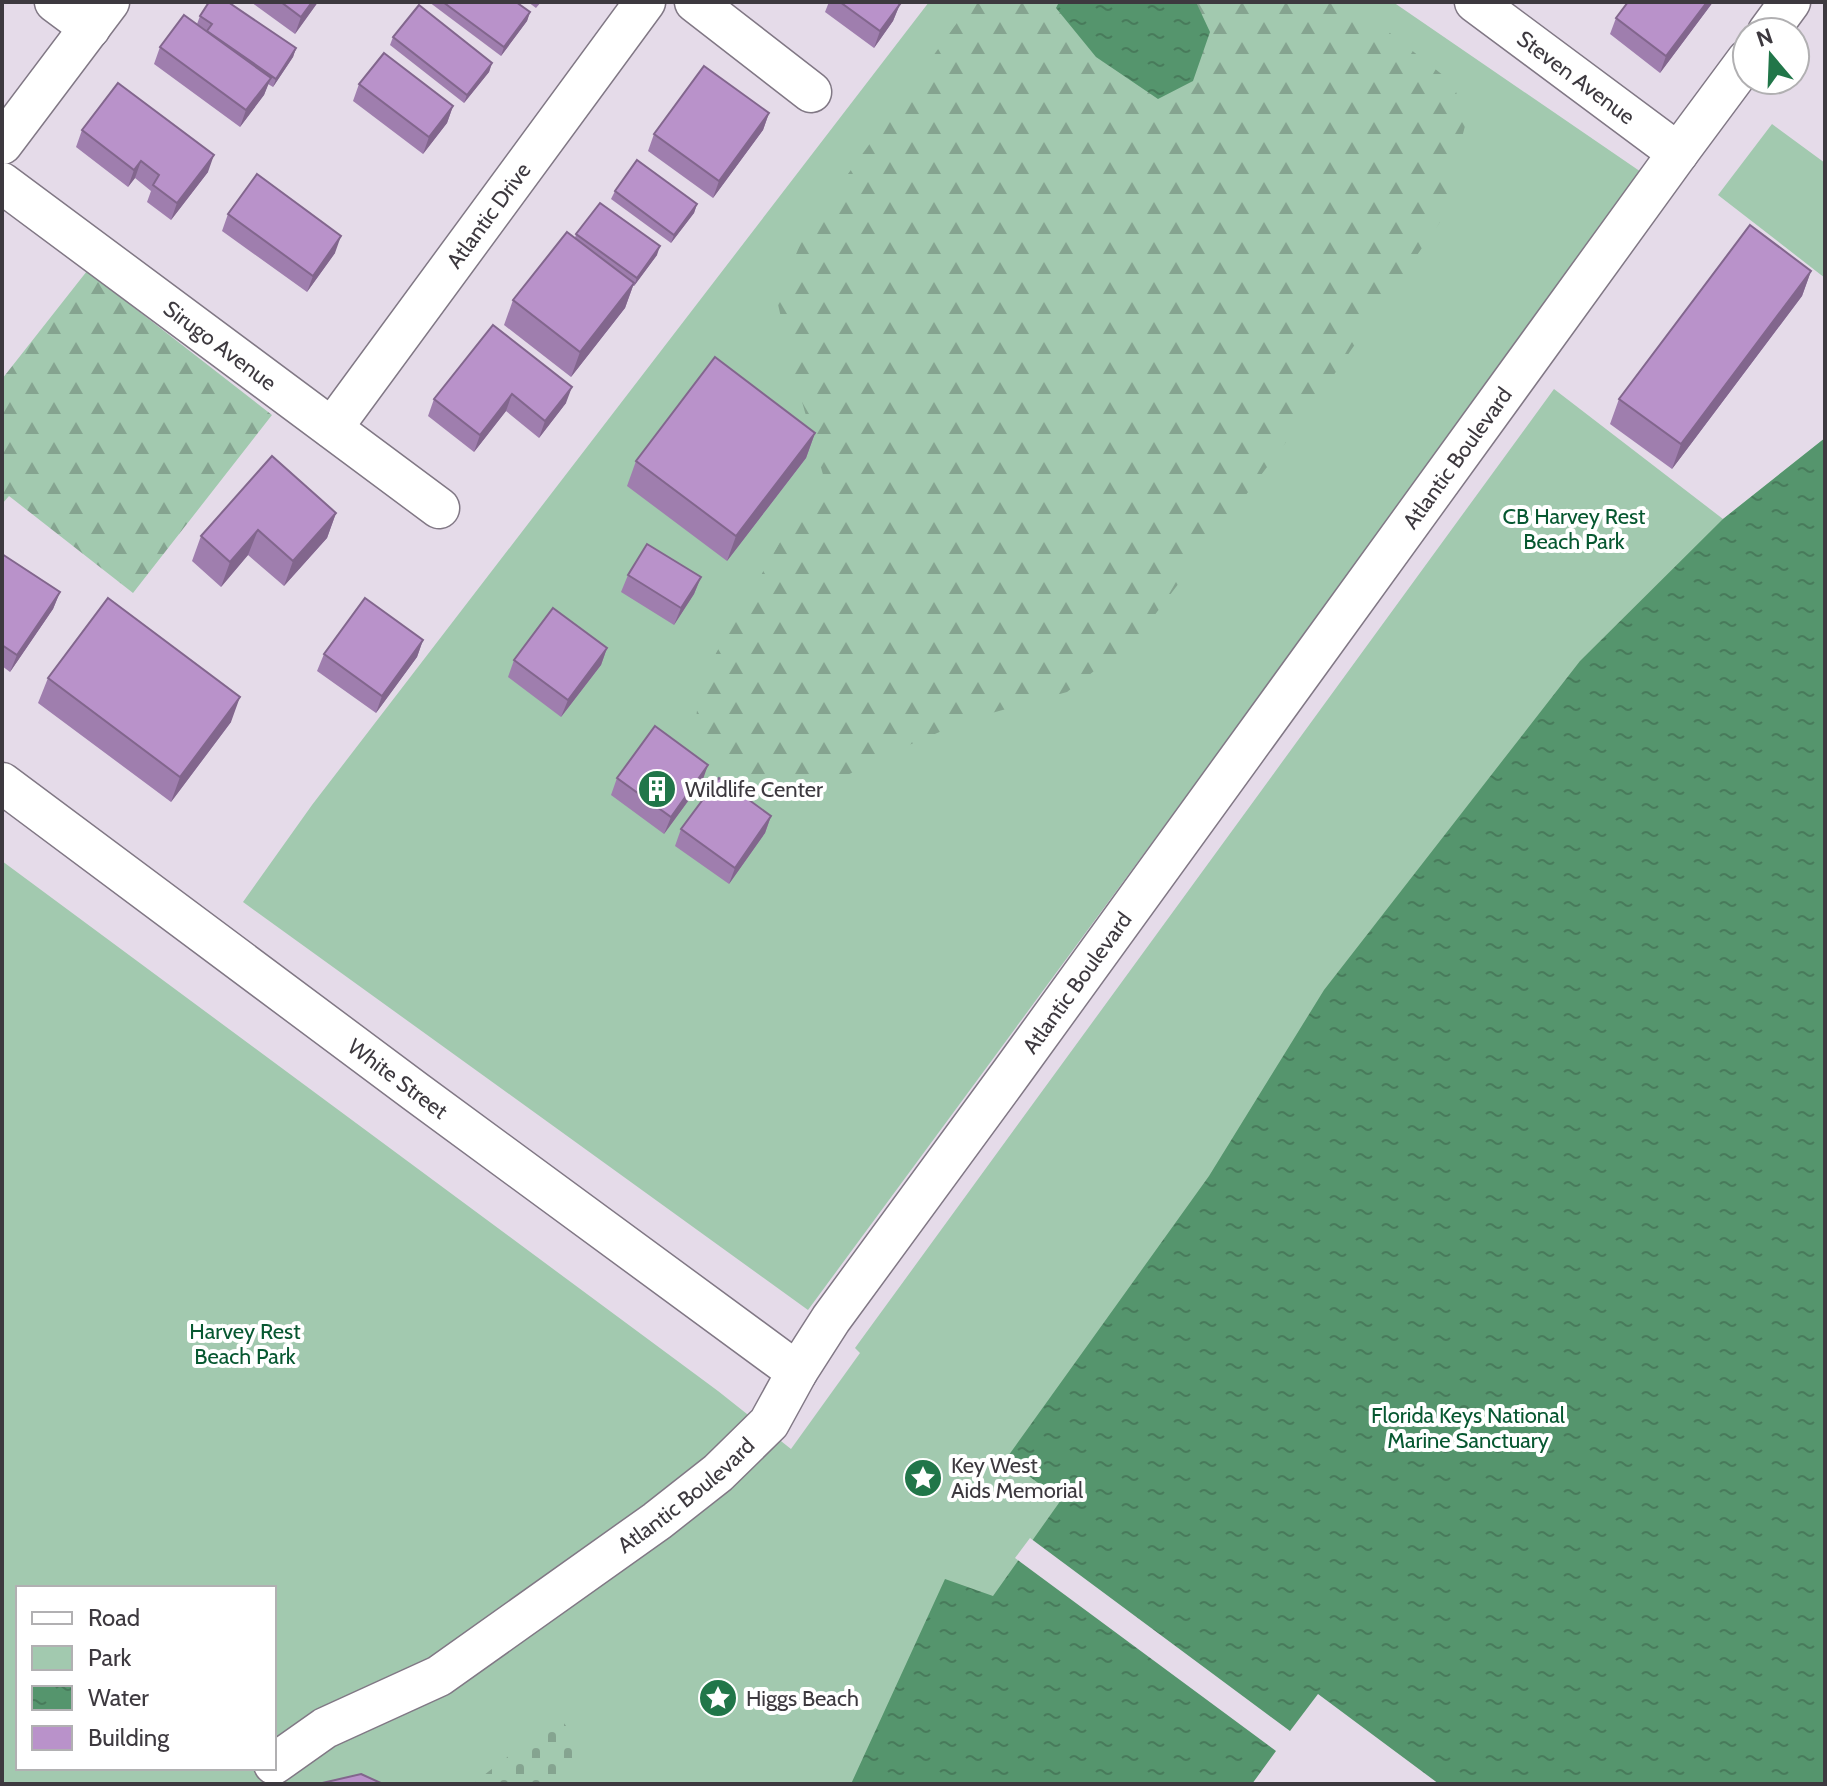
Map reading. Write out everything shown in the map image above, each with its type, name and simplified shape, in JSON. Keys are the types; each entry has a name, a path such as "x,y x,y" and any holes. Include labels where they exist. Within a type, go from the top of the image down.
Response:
{"street":[{"path":"2,144 99,15 55,2"},
{"name":"Atlantic Drive","path":"332,428 645,2"},
{"path":"695,2 811,92"},
{"name":"Steven Avenue","path":"1475,2 1678,153"},
{"name":"Atlantic Boulevard","path":"276,1763 325,1728 439,1676 657,1521 718,1473 769,1423 831,1319 1731,82"},
{"name":"Sirugo Avenue","path":"2,183 439,508"},
{"name":"White Street","path":"2,783 797,1372"},
{"path":"245,1784 265,1770"}],"green space":[{"path":"929,2 1393,2 1644,174 808,1310 243,902 312,805"},
{"path":"972,2 1351,2 1454,84 1465,126 1440,222 1299,425 1138,637 1067,692 970,719 888,754 805,797 755,795 695,729 698,701 715,655 787,530 824,478 794,374 777,300 804,235"},
{"path":"1772,124 1825,163 1825,278 1718,195"},
{"path":"87,271 272,415 133,593 9,496 2,504 2,379"},
{"path":"1554,389 1723,519 1825,438 1825,1784 2,1784 2,861 718,1391 791,1449 860,1353 855,1348"},
{"path":"559,1717 586,1751 544,1784 476,1784 475,1782"}],"water":[{"path":"1059,2 1196,2 1210,32 1193,81 1158,99 1096,57 1056,8"},
{"name":"Florida Keys National Marine Sanctuary","path":"1825,438 1825,1784 851,1784 945,1579 993,1596 1061,1500 1006,1459 1209,1176 1324,990 1580,661 1723,519"}],"pier":[{"path":"1030,1538 1290,1731 1318,1694 1439,1784 1252,1784 1276,1751 1015,1558"}],"building":[{"path":"209,2 228,2 296,48 276,79 207,31 212,24 200,16"},
{"path":"281,2 312,2 301,17"},
{"path":"443,2 516,2 530,12 504,47"},
{"path":"840,2 896,2 900,4 880,31"},
{"path":"1628,2 1707,2 1666,56 1616,18"},
{"path":"419,5 492,63 467,95 393,37"},
{"path":"184,15 271,78 246,110 160,47"},
{"path":"384,53 453,106 429,137 359,84"},
{"path":"704,66 769,113 719,181 654,134"},
{"path":"118,83 214,155 177,203 153,185 159,175 141,161 134,170 82,130"},
{"path":"637,160 697,204 674,235 615,191"},
{"path":"257,174 341,236 313,276 228,214"},
{"path":"600,203 660,246 637,278 576,234"},
{"path":"1750,225 1811,271 1681,444 1619,399"},
{"path":"567,232 634,283 580,352 513,300"},
{"path":"493,325 572,387 545,421 512,394 480,435 434,399"},
{"path":"715,357 815,433 736,536 636,461"},
{"path":"272,456 336,513 293,561 258,530 230,562 201,536"},
{"path":"647,544 701,577 681,608 628,575"},
{"path":"2,554 60,592 17,655 2,645"},
{"path":"108,598 240,697 180,777 48,678"},
{"path":"365,598 423,640 382,696 324,654"},
{"path":"553,608 607,648 568,700 514,660"},
{"name":"Wildlife Center","path":"655,726 708,765 671,817 617,778"},
{"path":"719,778 771,816 735,868 681,829"},
{"path":"361,1774 383,1784 318,1784"}],"place":[{"name":"Wildlife Center","path":"657,789"},
{"name":"Key West Aids Memorial","path":"923,1478"},
{"name":"Higgs Beach","path":"718,1698"}],"park label":[{"name":"CB Harvey Rest Beach Park","path":"1574,528"},
{"name":"Harvey Rest Beach Park","path":"245,1344"}]}
